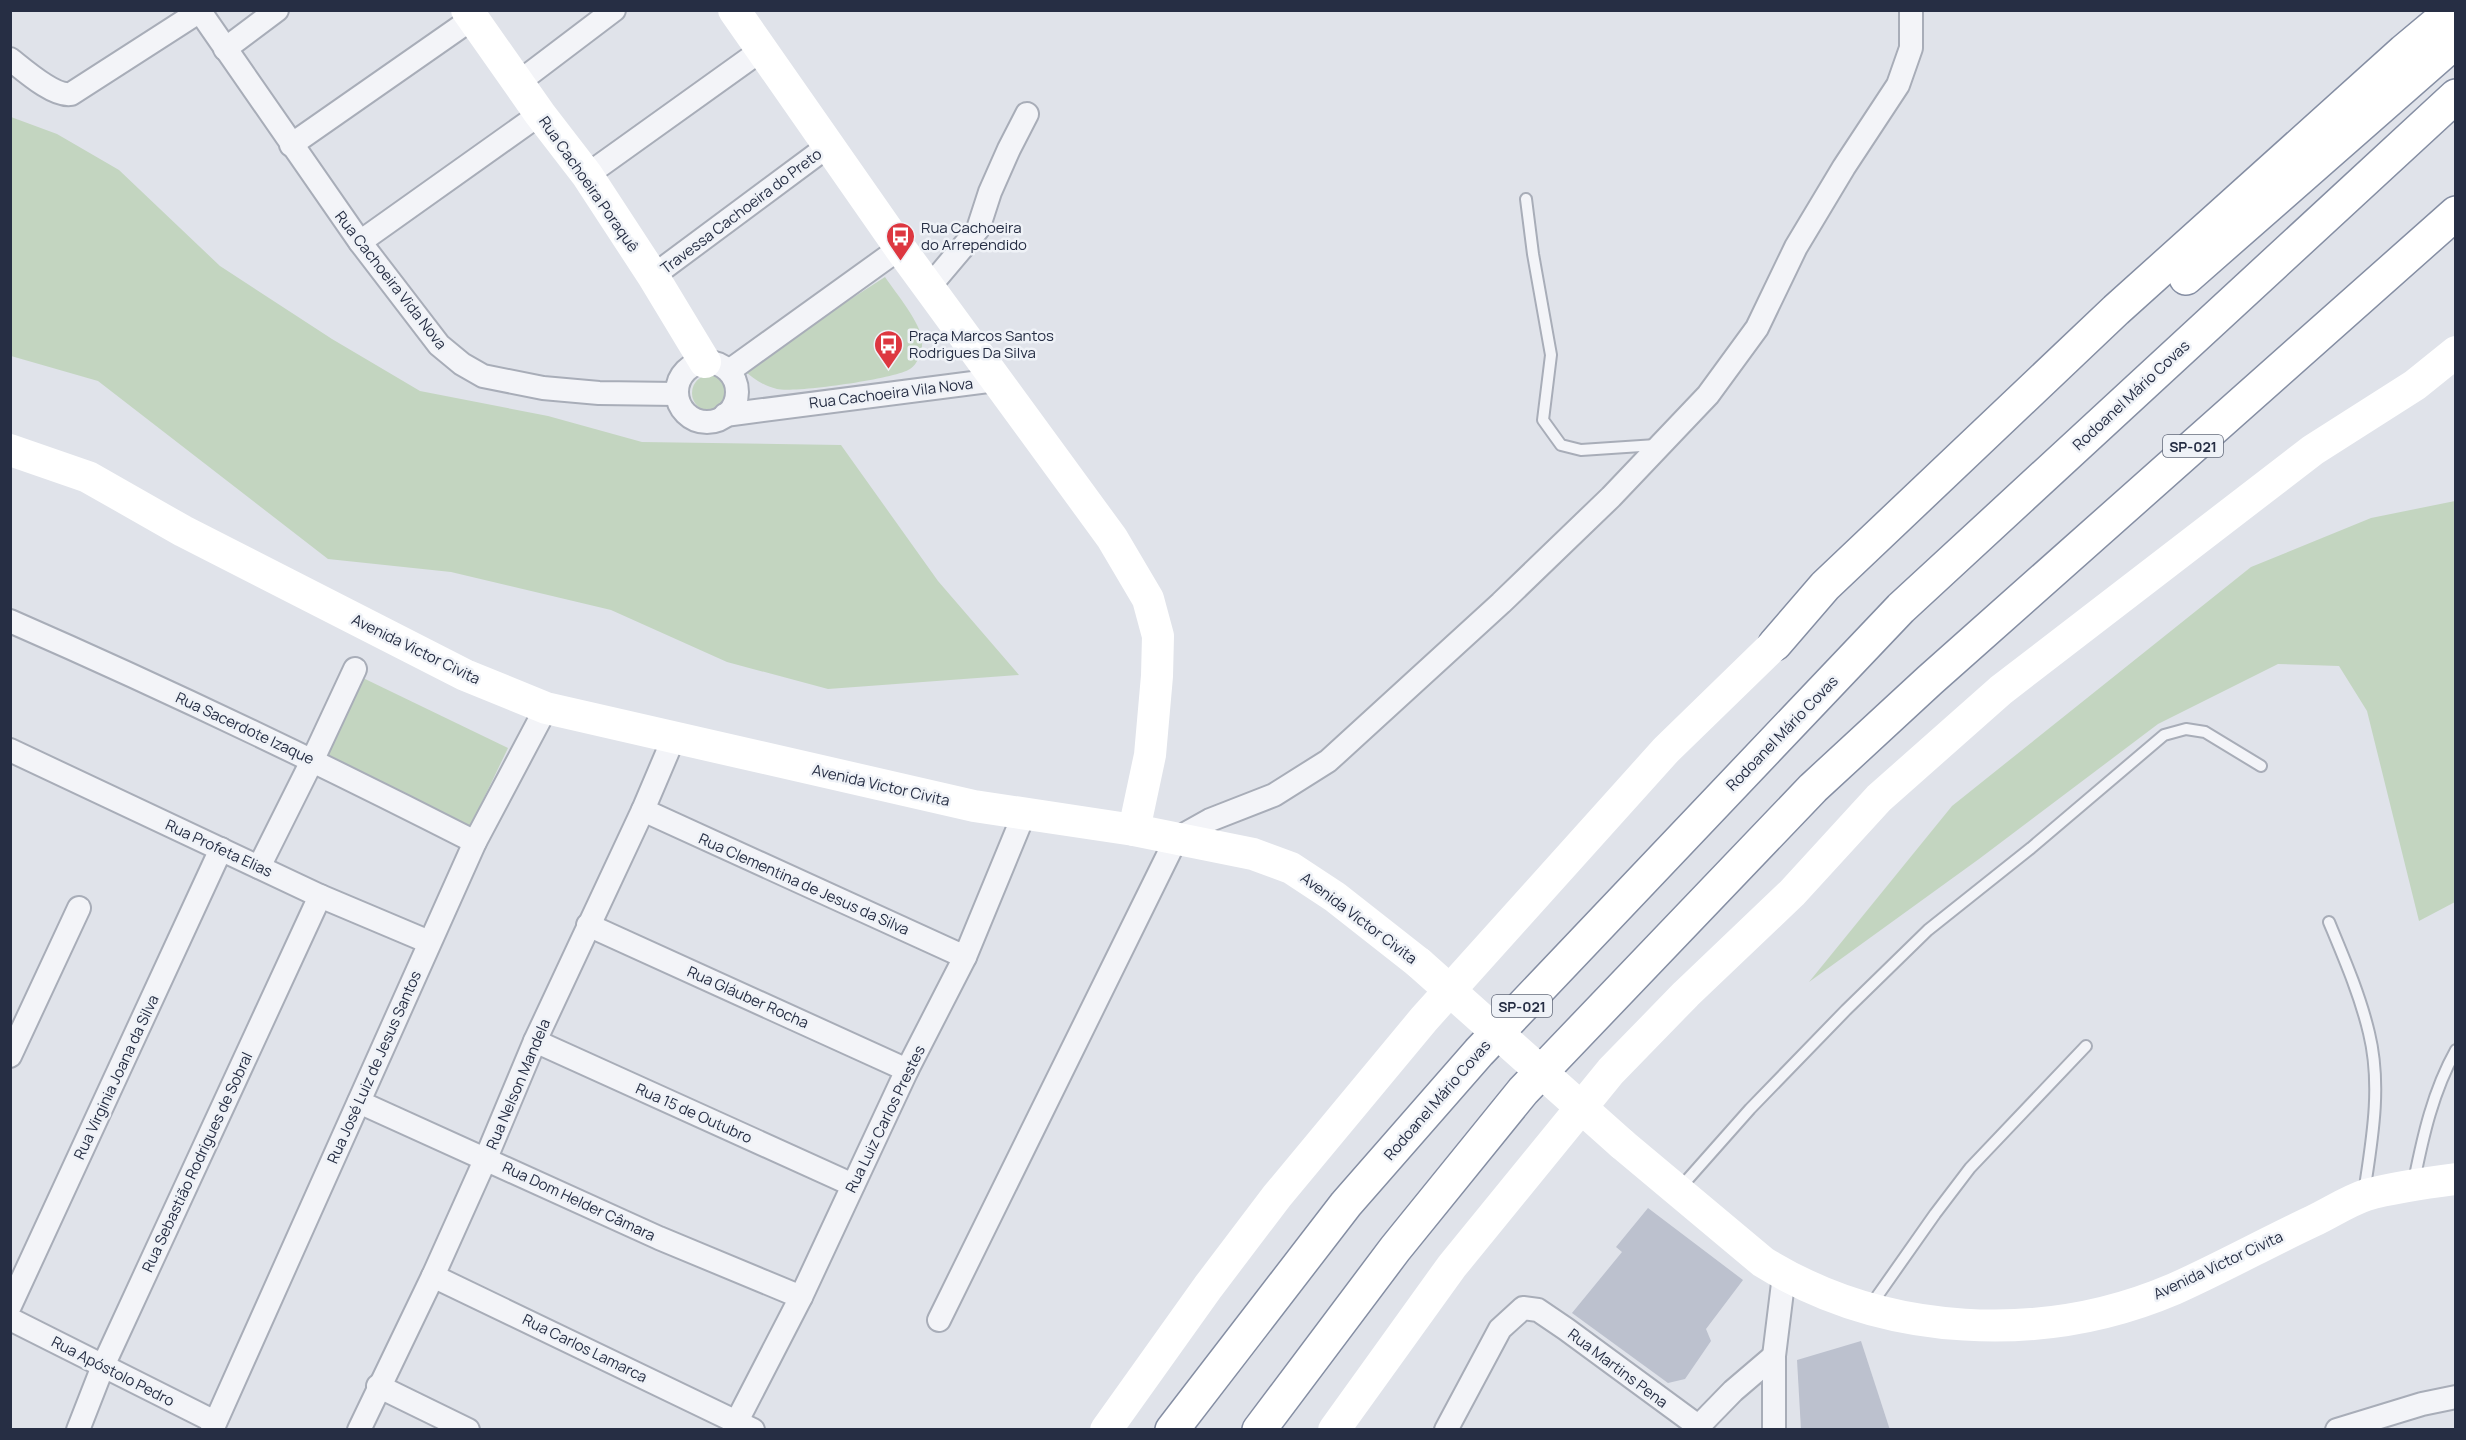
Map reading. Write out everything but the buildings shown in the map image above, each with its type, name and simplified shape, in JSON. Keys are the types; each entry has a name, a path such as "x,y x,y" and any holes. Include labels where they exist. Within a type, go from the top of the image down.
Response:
{"highway":[{"path":"1775,644 1825,586 2116,310 2395,58 2453,10"},
{"path":"1775,644 1836,595 2271,201 2456,41"},
{"name":"Rodoanel Mário Covas","path":"1172,1430 1346,1204 1479,1052 1901,608 2456,96"},
{"name":"SP-021","path":"1259,1430 1395,1249 1523,1090 1813,788 1930,680 2456,213"}],"main road":[{"path":"734,10 760,51 900,248 1112,538 1148,599 1158,636 1157,676 1150,755 1134,830"},
{"name":"Rua Cachoeira Poraquê","path":"470,14 540,114 587,175 653,276 724,373"},
{"path":"1334,1430 1452,1266 1611,1071 1686,994 1792,893 1879,798 2001,690 2313,450 2415,385 2456,352"},
{"name":"Avenida Victor Civita","path":"10,450 88,477 183,531 465,675 546,708 974,806 1134,830 1253,854 1291,868 1335,897 1419,963 1622,1144 1763,1262 1813,1289 1870,1308 1942,1324 2013,1326 2087,1317 2172,1289 2364,1196 2413,1185 2456,1179"},
{"path":"1106,1430 1201,1296 1277,1196 1424,1019 1666,750 1775,644"}],"street":[{"path":"225,49 277,10"},
{"path":"519,82 614,10"},
{"path":"939,1320 1176,839 1210,820 1274,795 1328,761 1501,603 1662,445 1708,395 1757,328 1796,247 1844,166 1898,85 1911,48 1911,10"},
{"path":"10,59 61,94 71,94 199,11"},
{"name":"Rua Cachoeira Vida Nova","path":"199,11 360,242 439,345 462,364 483,376 543,388 599,393 677,394"},
{"path":"291,145 470,14"},
{"path":"587,175 760,51"},
{"path":"360,242 540,114"},
{"path":"930,286 978,229 999,171 1027,114"},
{"name":"Travessa Cachoeira do Preto","path":"653,276 828,146"},
{"path":"724,373 900,248"},
{"path":"694,365 724,373 735,402 725,415 709,422 700,421 684,411 677,394 678,382 684,372 694,365"},
{"name":"Rua Cachoeira Vila Nova","path":"724,373 786,406"},
{"name":"Rua Cachoeira Vila Nova","path":"725,415 996,380"},
{"name":"Rua Sacerdote Izaque","path":"10,621 114,666 313,759 475,842"},
{"path":"259,867 355,669"},
{"name":"Rua José Luiz de Jesus Santos","path":"213,1426 475,842 546,708"},
{"name":"Rua Nelson Mandela","path":"359,1430 378,1386 433,1276 535,1041 643,810 674,737"},
{"name":"Rua Profeta Elias","path":"13,759 429,942"},
{"name":"Rua Clementina de Jesus da Silva","path":"643,810 965,957"},
{"name":"Rua Luiz Carlos Prestes","path":"745,1425 853,1185 965,957 1024,814"},
{"name":"Rua Virginia Joana da Silva","path":"10,1306 221,849"},
{"name":"Rua Sebastião Rodrigues de Sobral","path":"78,1430 103,1366 320,896"},
{"path":"10,1056 80,908"},
{"name":"Rua Gláuber Rocha","path":"588,925 908,1070"},
{"name":"Rua 15 de Outubro","path":"535,1041 853,1185"},
{"name":"Rua Dom Helder Câmara","path":"359,1102 659,1238 801,1297"},
{"path":"1774,1430 1774,1356 1784,1275"},
{"name":"Rua Carlos Lamarca","path":"433,1276 745,1425"},
{"name":"Rua Martins Pena","path":"1446,1430 1500,1329 1523,1308 1538,1310 1696,1428"},
{"name":"Rua Apóstolo Pedro","path":"10,1319 213,1426"},
{"path":"1696,1428 1733,1391 1774,1356"},
{"path":"378,1386 468,1430"},
{"path":"2337,1430 2422,1404 2456,1397"}],"lane":[{"path":"1526,199 1551,355 1542,420 1561,445 1581,450 1662,445"},
{"path":"1678,1191 1750,1109 1928,930 2031,848 2164,735 2186,729 2205,732 2261,766"},
{"path":"2329,922 2355,986 2370,1034 2375,1073 2374,1125 2364,1196"},
{"path":"1870,1308 1970,1168 2086,1046"},
{"path":"2413,1185 2431,1108 2445,1069 2456,1050"}],"green space":[{"path":"11,117 57,134 119,170 220,266 332,339 420,391 548,416 642,442 841,445 938,581 1019,675 828,689 727,662 611,610 451,572 328,559 98,381 11,356"},
{"path":"885,277 913,317 921,334 921,352 918,360 910,369 866,381 787,390 767,386 742,369"},
{"path":"710,375 723,380 728,393 723,406 710,411 697,406 692,393 697,380"},
{"path":"2455,501 2455,902 2419,921 2367,711 2339,666 2278,664 2158,724 1979,859 1809,982 1952,806 2251,567 2371,518"},
{"path":"363,678 508,748 470,827 325,756"}],"place":[{"name":"Rua Cachoeira do Arrependido","path":"900,262"},
{"name":"Praça Marcos Santos Rodrigues Da Silva","path":"888,370"}]}
